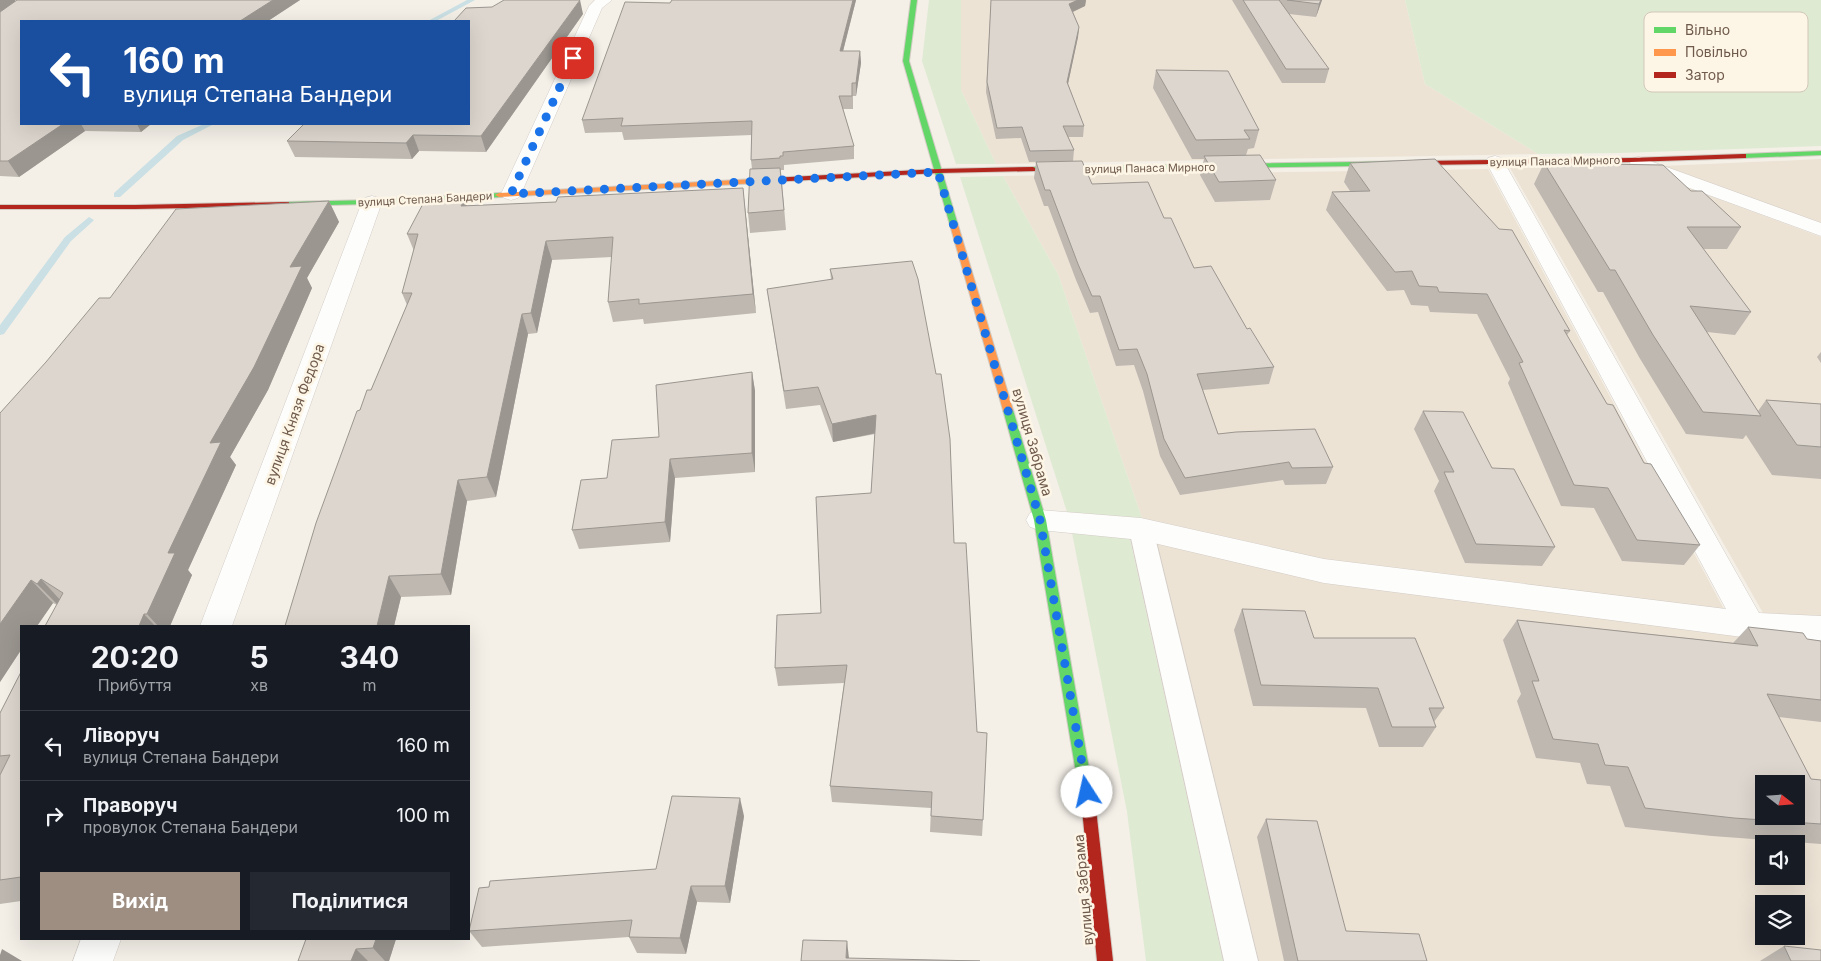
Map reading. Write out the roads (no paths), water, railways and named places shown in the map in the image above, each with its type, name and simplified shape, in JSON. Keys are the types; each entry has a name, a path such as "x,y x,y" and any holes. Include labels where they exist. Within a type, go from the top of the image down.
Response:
{"street":[{"path":"511,194 596,6 605,0"},
{"name":"вулиця Забрама","path":"914,0 906,61 1040,520 1090,812 1105,961"},
{"name":"вулиця Панаса Мирного","path":"938,172 1631,160 1821,152"},
{"name":"вулиця Панаса Мирного","path":"1631,160 1821,230"},
{"path":"1495,162 1750,624"},
{"name":"вулиця Степана Бандери","path":"0,207 135,207 372,202 938,172"},
{"name":"вулиця Князя Федора","path":"216,625 372,202"},
{"path":"1040,520 1141,529 1324,571 1750,624 1821,629"},
{"path":"93,961 102,940"}],"lane":[{"path":"1141,529 1241,961"}],"waterway":[{"path":"433,20 472,0"},
{"path":"117,195 180,138 208,125"},
{"path":"0,332 68,239 89,220"}]}
